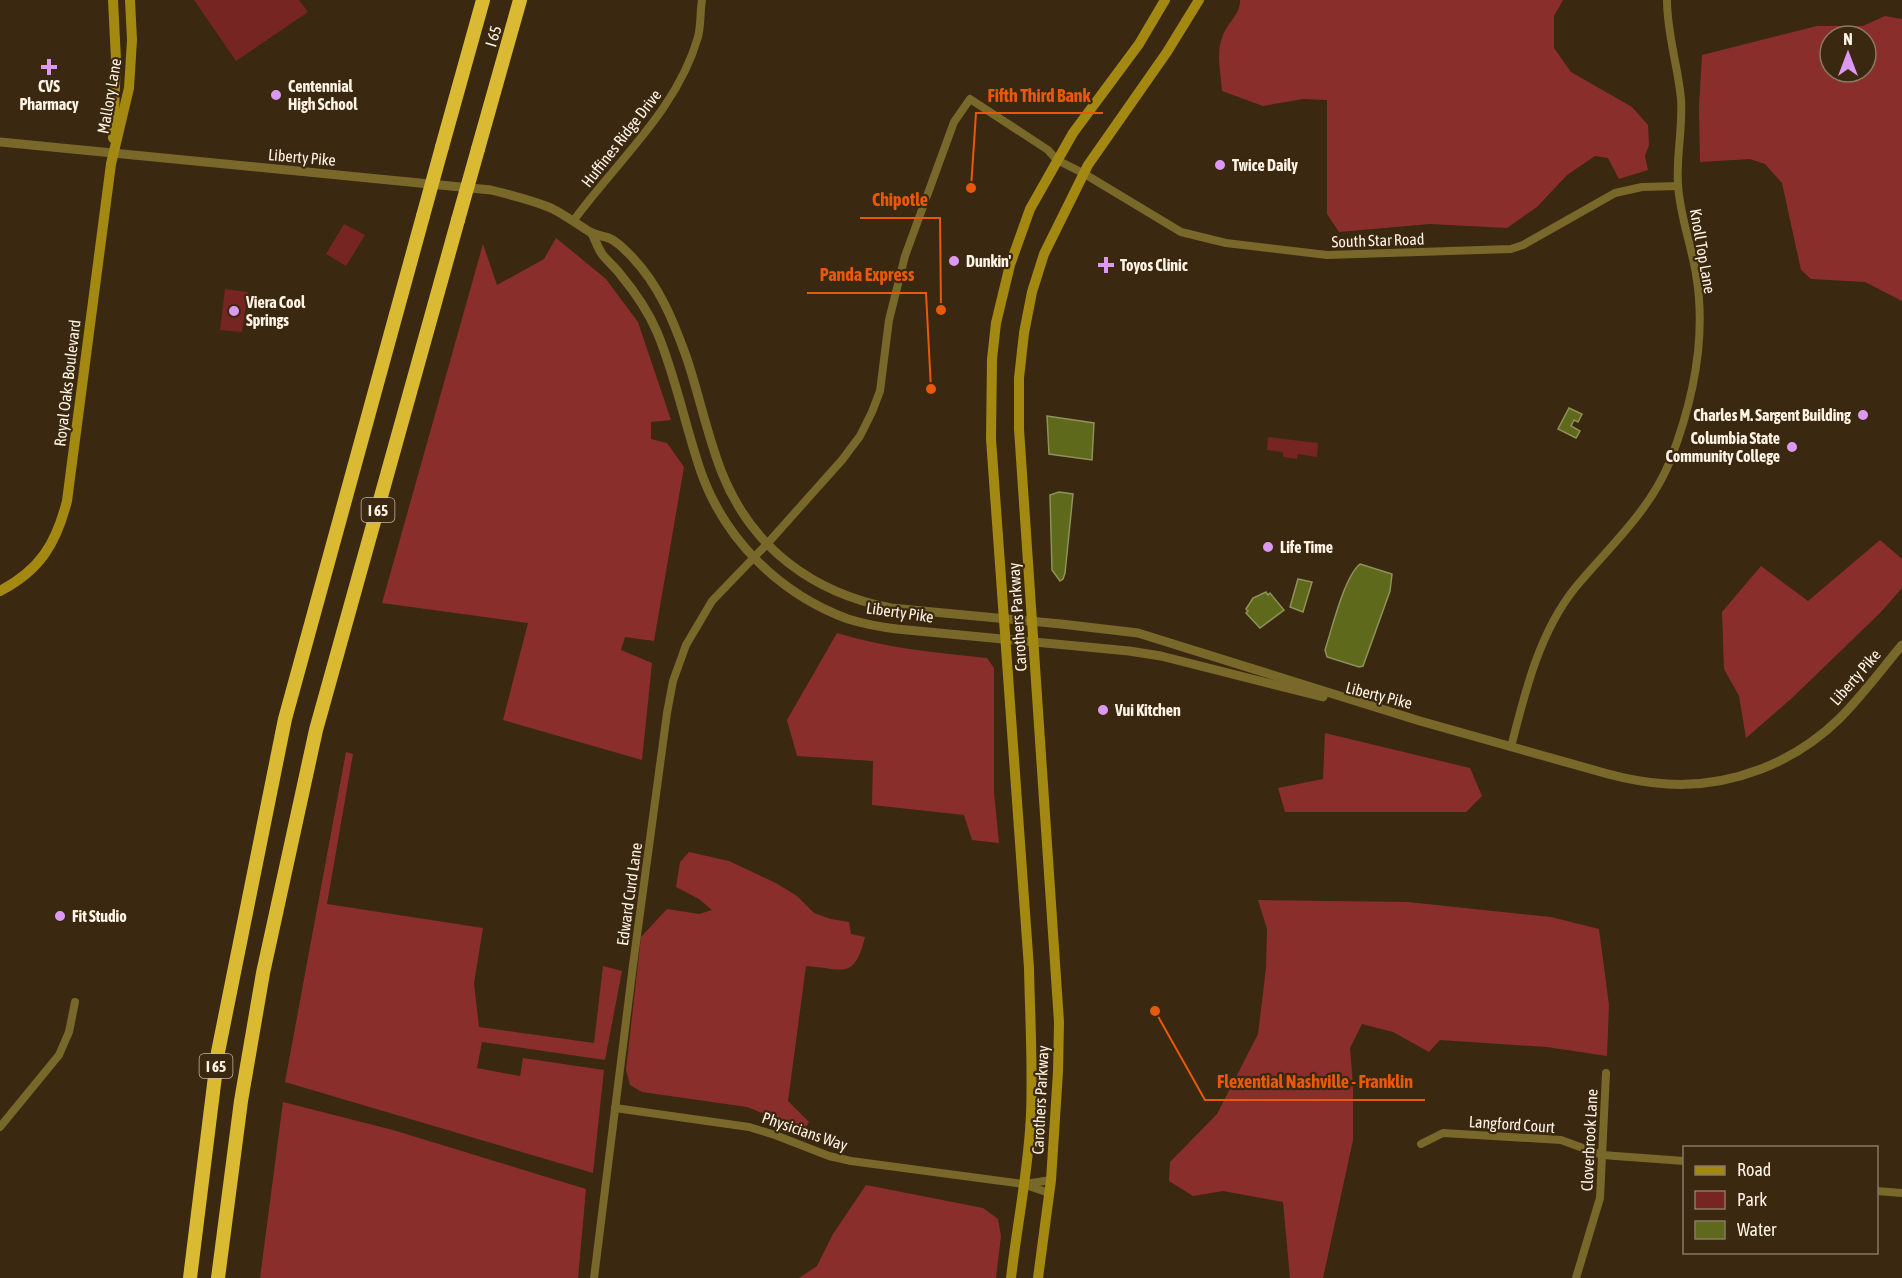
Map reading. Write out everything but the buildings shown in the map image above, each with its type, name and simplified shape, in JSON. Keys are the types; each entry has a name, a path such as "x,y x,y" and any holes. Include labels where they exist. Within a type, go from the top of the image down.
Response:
{"highway":[{"name":"I 65","path":"190,1278 218,1052 285,719 483,0"},
{"name":"I 65","path":"219,1276 241,1101 261,985 316,730 520,0"}],"main road":[{"name":"Mallory Lane","path":"113,0 116,51 113,153"},
{"name":"Mallory Lane","path":"113,153 129,88 132,40 130,0"},
{"name":"Carothers Parkway","path":"1011,1278 1031,1115 1029,968 991,439 993,347 996,323 1010,265 1030,209 1073,134 1139,44 1165,0"},
{"name":"Carothers Parkway","path":"1038,1278 1051,1180 1059,1022 1019,429 1019,378 1024,333 1032,292 1044,254 1083,173 1167,52 1199,0"},
{"name":"Royal Oaks Boulevard","path":"0,591 18,582 36,566 54,540 67,501 113,153"}],"street":[{"name":"Huffines Ridge Drive","path":"574,220 665,108 683,76 698,35 702,0"},
{"name":"Knoll Top Lane","path":"1511,747 1524,696 1545,639 1575,589 1615,544 1647,501 1668,464 1689,407 1698,358 1698,294 1678,186 1681,100 1668,22 1667,0"},
{"name":"South Star Road","path":"969,99 1048,150 1057,160 1083,173 1181,232 1226,243 1327,255 1511,249 1523,245 1615,193 1642,187 1678,186"},
{"name":"Edward Curd Lane","path":"594,1278 673,681 686,645 712,601 767,544 842,460 860,436 880,391 889,320 905,256 954,122 969,99"},
{"name":"Liberty Pike","path":"0,142 491,190 551,208 592,233 613,240 633,258 660,294 674,323 722,472 735,500 752,525 767,544 797,571 839,594 868,604 1138,633 1511,747 1636,781 1667,784 1723,780 1779,761 1811,742 1838,720 1902,645"},
{"name":"Liberty Pike","path":"592,233 601,253 639,298 654,324 709,492 736,538 752,557 808,600 848,619 897,629 1161,656 1420,721"},
{"path":"686,422 705,417"},
{"path":"0,1128 59,1055 69,1032 75,1002"},
{"name":"Cloverbrook Lane","path":"1576,1278 1600,1198 1606,1073"},
{"name":"Physicians Way","path":"615,1108 748,1127 776,1135 829,1156 851,1161 1023,1184 1049,1193"},
{"name":"Langford Court","path":"1421,1144 1443,1133 1561,1140 1602,1155 1683,1161"},
{"name":"Physicians Way","path":"1023,1184 1051,1180"},
{"path":"1878,1191 1902,1193"}],"green space":[{"path":"194,0 299,0 308,12 236,61"},
{"name":"Viera Cool Springs","path":"344,224 365,235 346,266 326,254"},
{"name":"Viera Cool Springs","path":"225,289 248,292 242,332 220,330"},
{"path":"1268,437 1318,443 1317,457 1298,454 1297,459 1283,457 1283,452 1267,450"}],"shaded area":[{"path":"1240,0 1563,0 1554,16 1554,48 1571,72 1632,107 1648,125 1649,145 1645,156 1648,170 1619,179 1608,158 1595,156 1567,175 1537,207 1507,228 1430,224 1339,232 1327,214 1327,100 1303,99 1263,106 1222,91 1220,44 1238,10"},
{"path":"1885,16 1902,19 1902,301 1865,282 1811,279 1801,270 1782,183 1765,164 1750,159 1700,162 1699,106 1702,55 1817,26 1818,84 1878,84 1878,24 1867,24"},
{"path":"556,238 606,279 638,322 671,420 651,422 651,439 667,443 684,467 654,641 625,637 621,650 652,663 642,760 503,720 528,623 382,603 483,244 497,285 544,259"},
{"path":"1880,540 1902,559 1902,588 1880,613 1791,699 1746,738 1739,696 1724,669 1722,612 1761,566 1808,601"},
{"path":"837,633 893,646 987,658 994,668 994,792 999,843 972,840 964,815 872,805 873,761 797,756 787,720"},
{"path":"1325,733 1470,768 1482,796 1466,812 1285,812 1278,788 1323,779"},
{"path":"346,752 353,754 327,904 483,928 474,983 479,1027 594,1043 603,966 622,971 605,1060 482,1042 477,1068 520,1076 523,1058 604,1070 593,1173 285,1082"},
{"path":"689,852 729,861 776,883 797,896 814,913 849,922 851,934 865,937 856,961 845,969 806,966 788,1101 809,1122 804,1130 747,1107 642,1092 630,1085 626,1070 641,937 667,909 699,914 712,910 699,899 676,887 680,862"},
{"path":"1258,900 1408,902 1551,917 1599,929 1609,1005 1607,1056 1547,1047 1440,1040 1429,1052 1393,1032 1362,1024 1350,1048 1353,1140 1323,1278 1290,1278 1283,1202 1223,1191 1193,1196 1169,1181 1170,1162 1217,1114 1258,1034 1266,968 1267,929"},
{"path":"283,1102 393,1130 586,1189 578,1278 260,1278"},
{"path":"866,1185 983,1208 998,1219 1001,1236 996,1278 799,1278 817,1266 833,1234"}],"water":[{"path":"1569,408 1582,414 1578,422 1574,420 1571,426 1580,431 1576,438 1558,429"},
{"path":"1047,416 1094,423 1092,460 1049,454"},
{"path":"1059,492 1073,494 1065,573 1060,581 1052,570 1050,495"},
{"path":"1360,564 1392,574 1390,591 1363,666 1359,667 1327,657 1325,650 1344,591"},
{"path":"1298,579 1312,582 1303,612 1290,607"},
{"path":"1266,592 1268,595 1270,593 1284,610 1260,628 1246,613 1248,611 1246,609 1253,598"}],"place":[{"name":"CVS Pharmacy","path":"49,67"},
{"name":"Centennial High School","path":"276,95"},
{"name":"Twice Daily","path":"1220,165"},
{"name":"Fifth Third Bank","path":"971,188"},
{"name":"Dunkin'","path":"954,261"},
{"name":"Toyos Clinic","path":"1106,265"},
{"name":"Chipotle","path":"941,310"},
{"name":"Viera Cool Springs","path":"234,311"},
{"name":"Panda Express","path":"931,389"},
{"name":"Charles M. Sargent Building","path":"1863,415"},
{"name":"Columbia State Community College","path":"1792,447"},
{"name":"Life Time","path":"1268,547"},
{"name":"Vui Kitchen","path":"1103,710"},
{"name":"Fit Studio","path":"60,916"},
{"name":"Flexential Nashville - Franklin","path":"1155,1011"}]}
